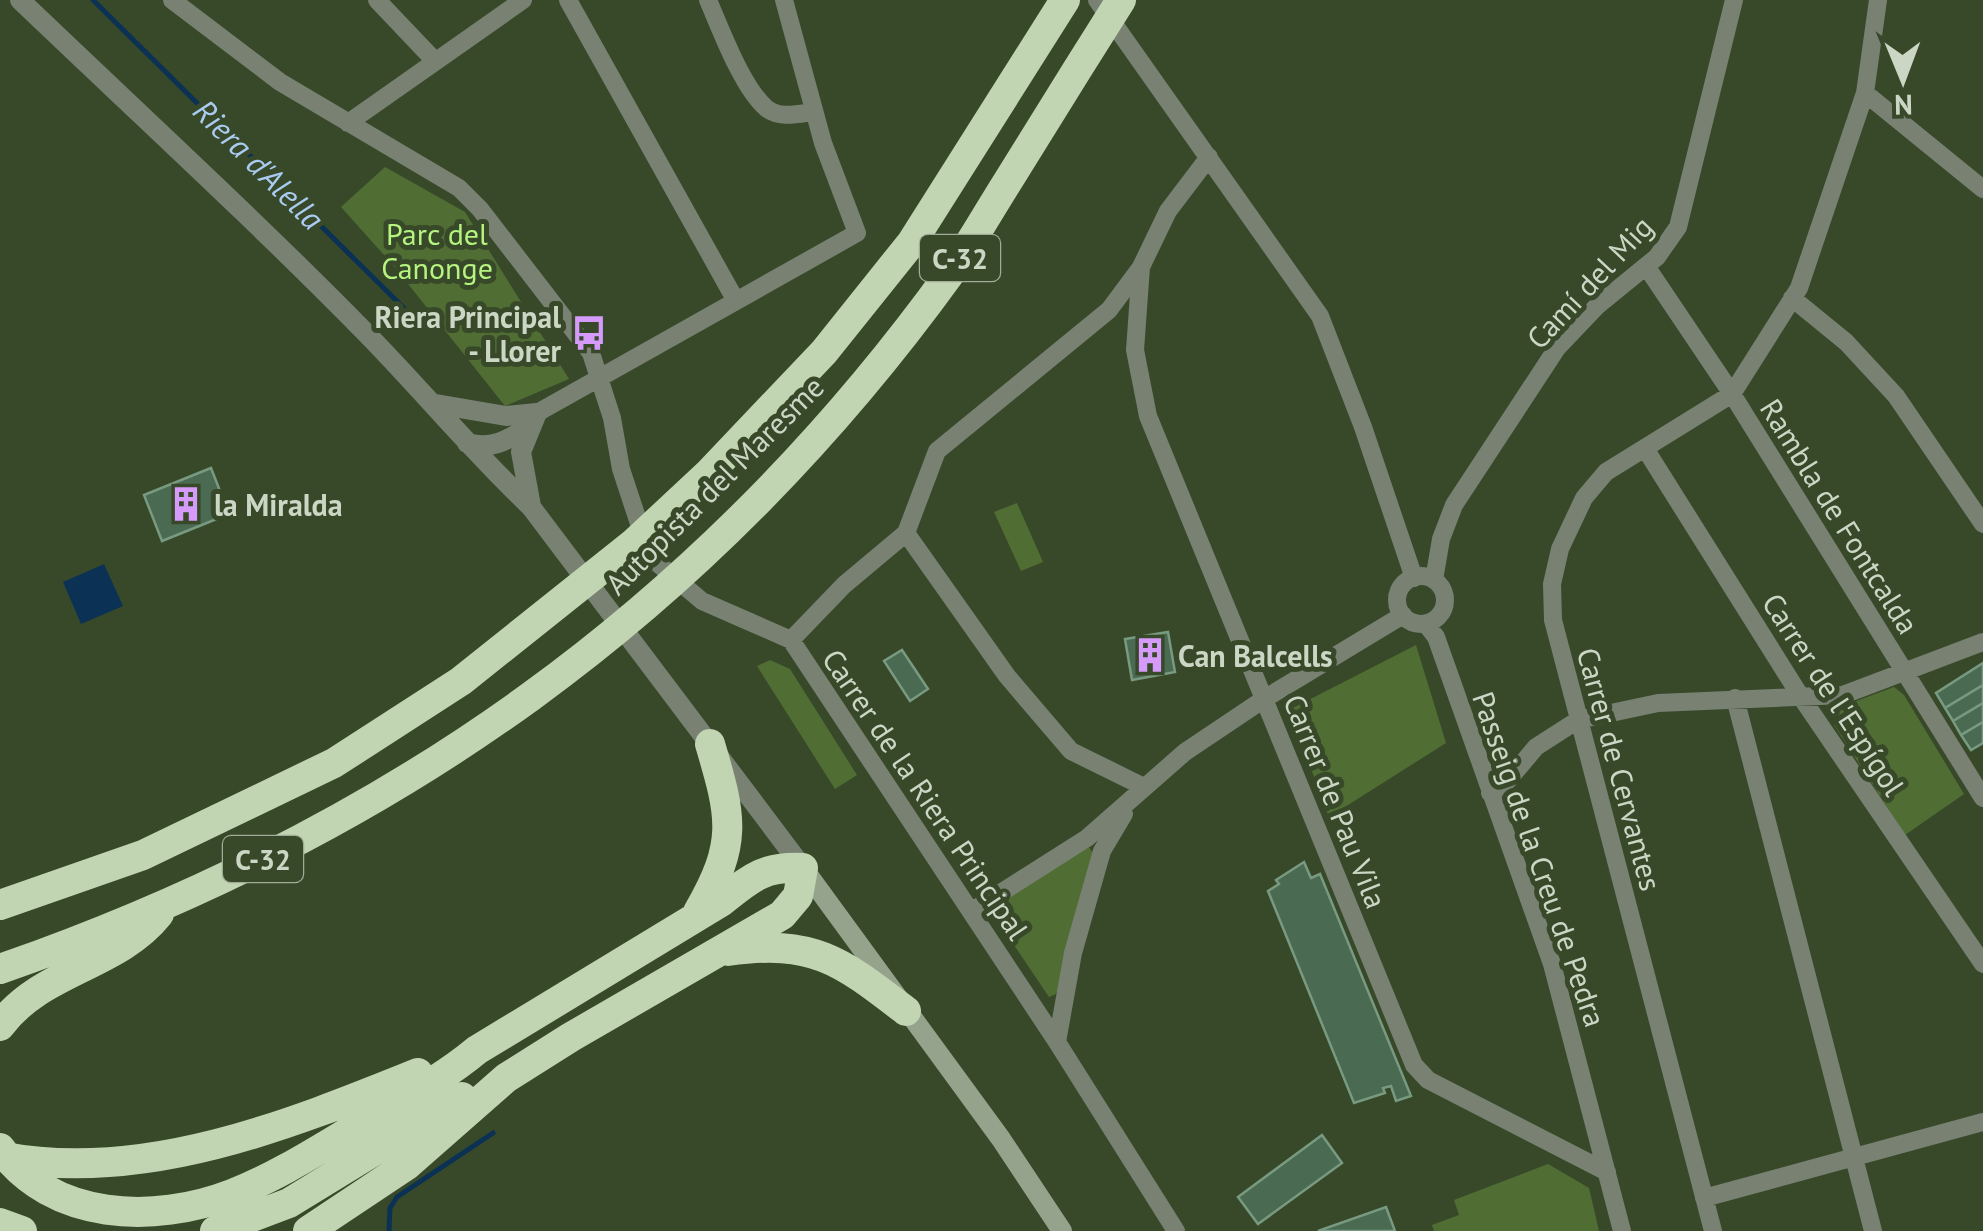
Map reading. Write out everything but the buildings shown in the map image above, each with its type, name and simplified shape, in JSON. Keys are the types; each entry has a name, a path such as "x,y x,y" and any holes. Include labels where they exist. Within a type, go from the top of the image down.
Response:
{"highway":[{"name":"Autopista del Maresme","path":"0,906 143,855 334,763 460,681 634,543 824,352 912,242 1065,0"},
{"name":"Autopista del Maresme","path":"0,969 167,904 296,843 392,790 479,736 564,673 688,570 766,492 868,379 952,270 1121,0"},
{"path":"695,917 720,874 730,823 710,744"},
{"path":"0,896 143,855"},
{"path":"0,1148 35,1184 67,1200 105,1209 165,1210 214,1200 302,1161 447,1076 477,1050 695,917 756,874 779,867 803,868 798,896 782,916 506,1078 397,1173 308,1231"},
{"path":"0,1026 12,1010 43,986 126,946 146,931 167,904"},
{"path":"715,953 796,948 826,956 906,1011"},
{"path":"0,1157 76,1164 145,1159 185,1151 339,1104 477,1050"},
{"path":"215,1231 288,1203 474,1089 506,1078"},
{"path":"0,1223 22,1231"}],"main road":[{"path":"803,868 1001,1139 1062,1231"}],"street":[{"path":"20,0 361,328 531,507 803,868"},
{"name":"Carrer de la Riera Principal","path":"172,0 280,82 459,188 480,209 591,352 620,469 650,557 702,600 791,640 972,911 1176,1231"},
{"path":"377,0 434,60"},
{"path":"348,123 434,60 496,6 523,0"},
{"path":"568,0 736,301"},
{"path":"708,0 740,71 766,108 790,116 813,112"},
{"path":"477,450 499,445 600,376 857,233 813,112 784,0"},
{"path":"1097,0 1320,316 1363,426 1414,578"},
{"name":"Camí del Mig","path":"1434,580 1440,539 1454,504 1558,348 1597,306 1667,246 1678,227 1734,0"},
{"path":"1732,394 1799,288 1865,93 1878,0"},
{"path":"1865,93 1983,189"},
{"path":"791,640 844,584 906,533 937,452 1109,310 1142,266 1168,211 1209,157"},
{"name":"Carrer de Pau Vila","path":"1135,350 1142,266"},
{"name":"Rambla de Fontcalda","path":"1646,266 1732,394 1983,798"},
{"path":"1792,298 1846,342 1896,396 1983,524"},
{"name":"Carrer de Pau Vila","path":"1109,310 1120,316 1135,350 1148,416 1414,1065 1428,1080 1607,1172"},
{"name":"Carrer de Cervantes","path":"1713,1231 1553,620 1552,584 1560,549 1584,498 1606,472 1732,394"},
{"path":"436,404 533,420"},
{"path":"477,450 487,427 506,416"},
{"path":"531,507 521,452 533,420"},
{"name":"Carrer de l'Espígol","path":"1646,450 1801,697 1983,964"},
{"path":"906,533 1007,676 1070,751 1139,793"},
{"path":"1414,578 1434,580 1444,593 1442,613 1426,624 1416,624 1402,615 1399,592 1414,578"},
{"path":"972,911 1087,838 1184,752 1402,615"},
{"name":"Passeig de la Creu de Pedra","path":"1426,624 1436,637 1552,964 1622,1231"},
{"path":"1490,793 1504,785 1536,748 1578,720 1658,702 1843,695 1983,642"},
{"path":"1735,698 1872,1231"},
{"path":"1057,1042 1073,954 1102,851 1139,793"},
{"path":"1087,838 1102,851"},
{"path":"1704,1198 1983,1122"}],"green space":[{"name":"Parc del Canonge","path":"385,167 465,212 569,379 505,406 393,265 341,207"},
{"path":"1017,503 1043,562 1021,571 994,512"},
{"path":"1416,645 1446,743 1329,817 1289,710"},
{"path":"770,660 790,669 857,775 835,789 757,666"},
{"path":"1894,687 1904,695 1964,794 1905,835 1834,725 1838,708"},
{"path":"1088,846 1095,856 1071,929 1061,984 1056,994 1049,997 989,908"},
{"path":"1548,1164 1589,1188 1599,1231 1434,1231 1432,1225 1459,1215 1454,1200"}],"water":[{"path":"104,564 123,606 81,624 63,582"}],"waterway":[{"name":"Riera d'Alella","path":"93,0 424,328"},
{"path":"389,1231 390,1208 397,1197 493,1133"}],"place":[{"name":"Riera Principal - Llorer","path":"589,333"},
{"name":"la Miralda","path":"186,504"},
{"name":"Can Balcells","path":"1150,655"}]}
